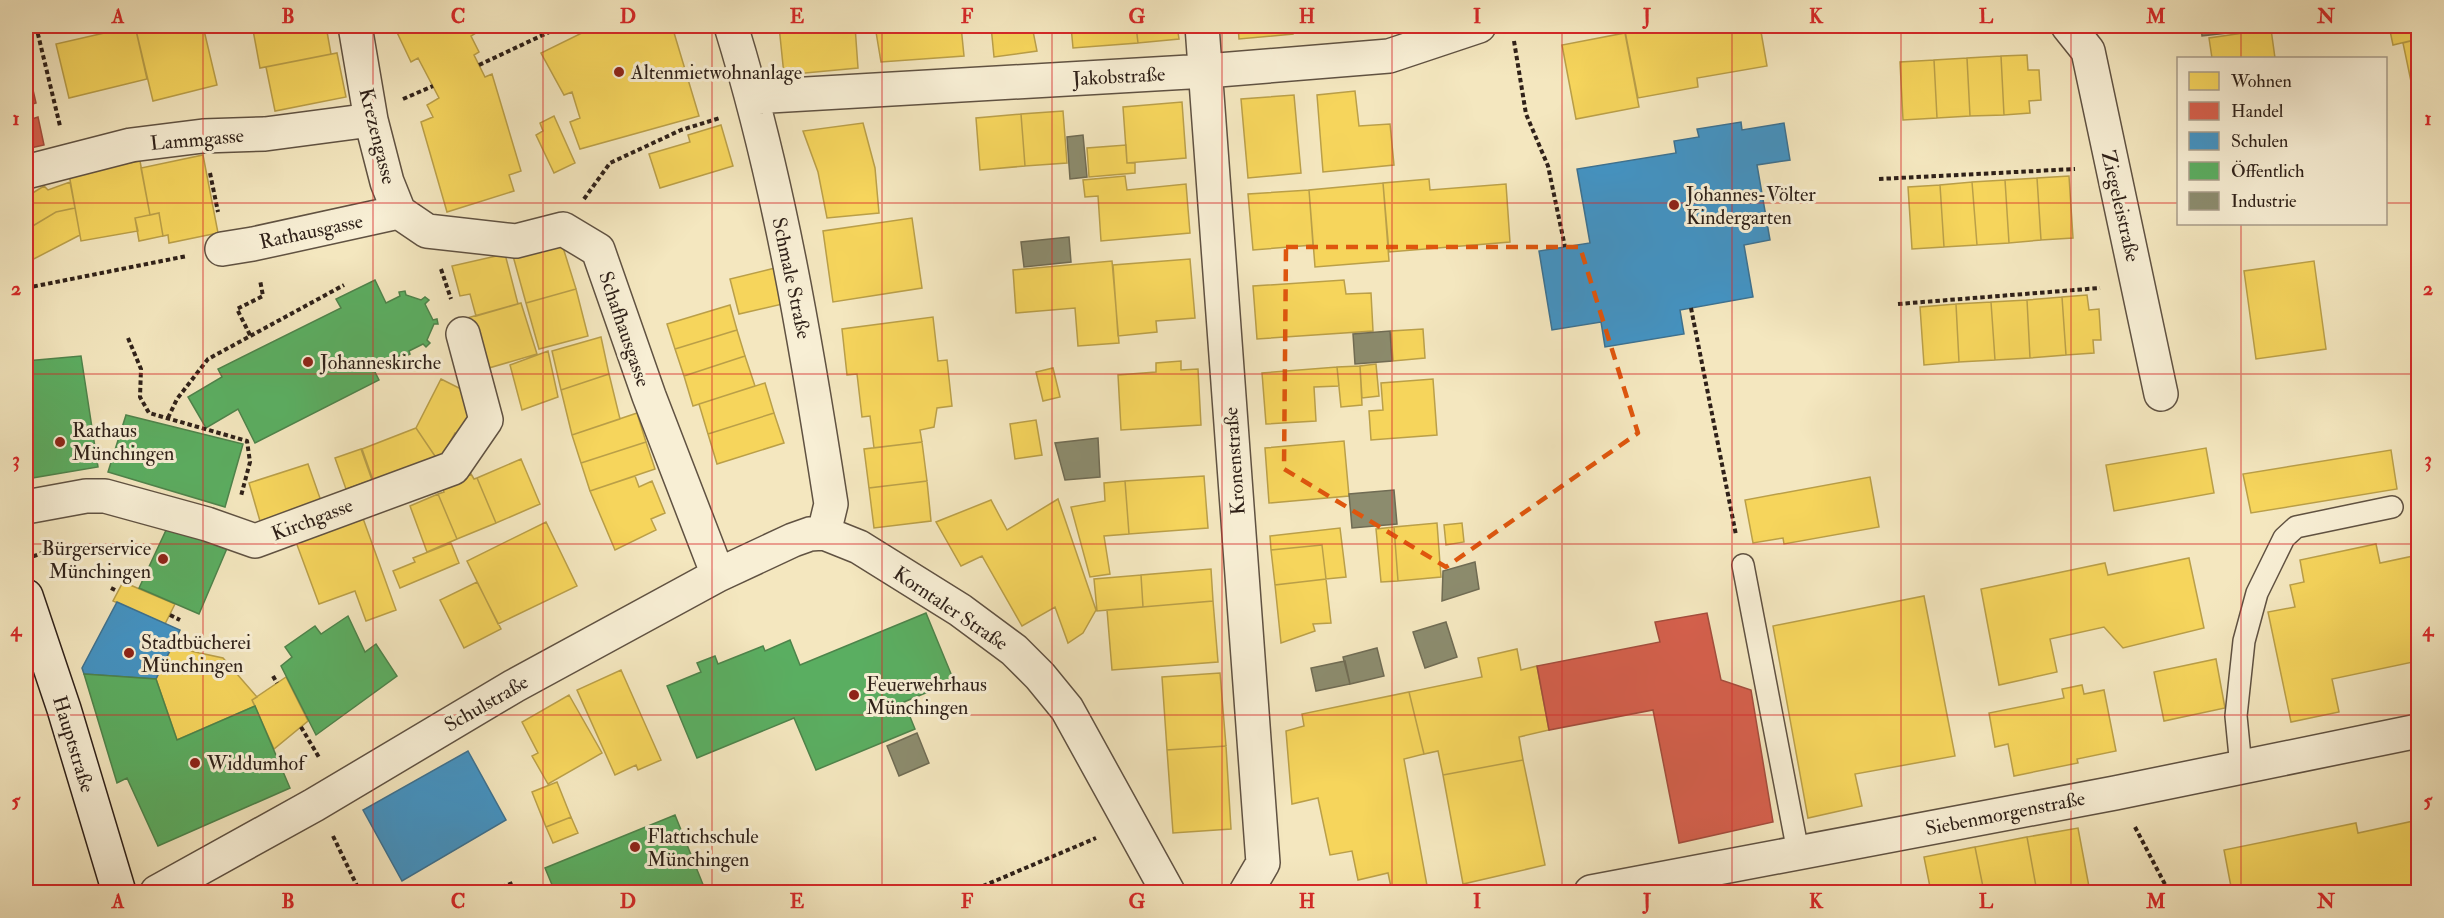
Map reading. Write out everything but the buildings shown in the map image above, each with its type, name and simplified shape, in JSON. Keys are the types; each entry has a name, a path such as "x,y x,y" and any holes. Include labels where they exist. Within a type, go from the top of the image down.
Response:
{"street":[{"name":"Krezengasse","path":"355,26 371,120 387,182 399,212"},
{"name":"Schmale Straße","path":"731,26 754,102 803,324 831,504 824,533"},
{"name":"Kronenstraße","path":"1202,26 1263,863 1246,892"},
{"name":"Jakobstraße","path":"754,102 1389,56 1479,26"},
{"name":"Ziegeleistraße","path":"2068,26 2088,51 2161,394"},
{"name":"Lammgasse","path":"26,171 131,145 202,136 265,134 371,120"},
{"path":"399,212 432,246 516,241 563,229"},
{"name":"Rathausgasse","path":"238,246 399,212"},
{"name":"Schafhausgasse","path":"563,229 598,250 649,396 718,575"},
{"name":"Kirchgasse","path":"26,507 86,496 105,496 207,524 255,541 453,468 486,420 463,334"},
{"name":"Schulstraße","path":"157,892 314,806 514,686 718,575 793,540 810,534 824,533"},
{"name":"Korntaler Straße","path":"824,533 859,547 960,610 1014,650 1067,709 1168,892"},
{"name":"Hauptstraße","path":"26,596 64,709 119,892"},
{"name":"Siebenmorgenstraße","path":"1591,892 2115,793 2418,731"}],"lane":[{"path":"2241,767 2236,716 2244,641 2257,594 2284,538 2296,527 2392,507"},
{"path":"1743,565 1798,852"}],"path":[{"path":"36,26 68,159"},
{"path":"479,65 562,26"},
{"path":"1513,36 1526,114 1548,166 1565,247"},
{"path":"563,229 610,163 681,130 754,102"},
{"path":"1879,179 2112,167"},
{"path":"213,186 219,216"},
{"path":"26,288 238,246 263,296 237,309 250,335"},
{"path":"168,418 177,399 208,359 344,285"},
{"path":"1898,304 2139,285"},
{"path":"1691,308 1743,565"},
{"path":"128,338 141,369 140,397 149,413 247,441 250,462 238,507"},
{"path":"30,558 42,553"},
{"path":"111,588 117,591"},
{"path":"170,615 180,620"},
{"path":"273,676 277,683"},
{"path":"2115,793 2169,892"},
{"path":"969,892 1129,822"},
{"path":"332,833 360,892"},
{"path":"487,892 513,883 517,892"}],"highlighted area":[{"path":"1286,247 1580,247 1638,433 1446,567 1284,469"}],"place":[{"name":"Altenmietwohnanlage","path":"619,72"},
{"name":"Johannes-Völter Kindergarten","path":"1674,205"},
{"name":"Johanneskirche","path":"308,362"},
{"name":"Rathaus Münchingen","path":"60,442"},
{"name":"Bürgerservice Münchingen","path":"163,559"},
{"name":"Stadtbücherei Münchingen","path":"129,653"},
{"name":"Feuerwehrhaus Münchingen","path":"854,695"},
{"name":"Widdumhof","path":"195,763"},
{"name":"Flattichschule Münchingen","path":"635,847"}]}
